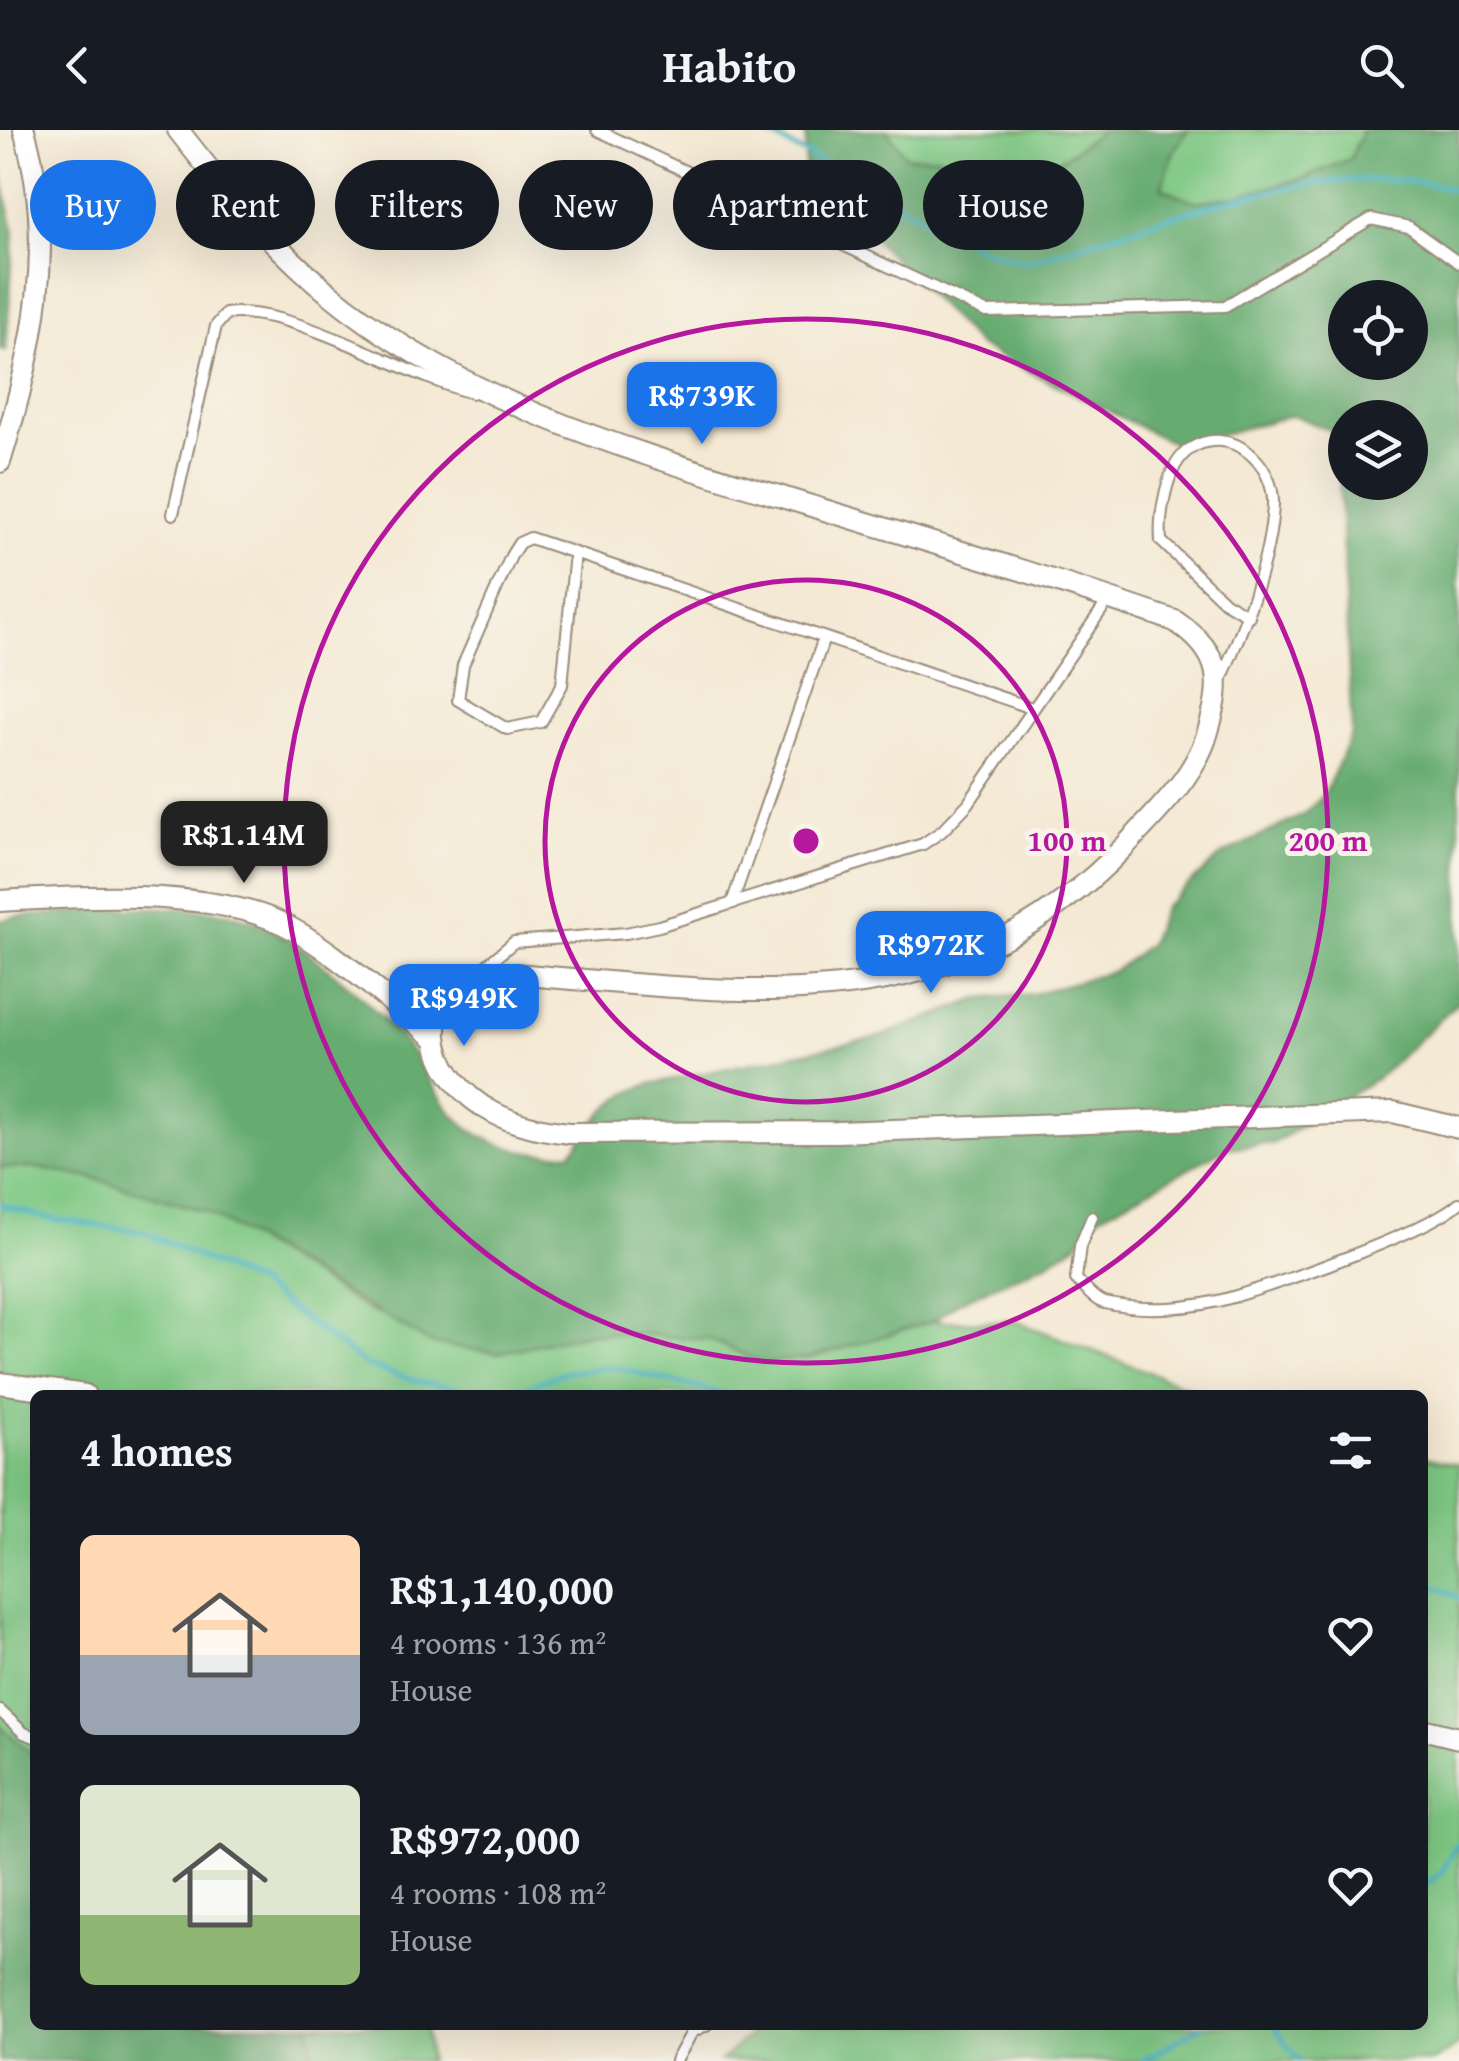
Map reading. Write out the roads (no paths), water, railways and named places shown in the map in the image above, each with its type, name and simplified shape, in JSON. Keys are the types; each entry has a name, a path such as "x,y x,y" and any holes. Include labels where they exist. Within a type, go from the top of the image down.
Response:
{"street":[{"path":"0,462 24,387 38,318 41,237 35,167 24,130"},
{"path":"178,130 268,238 328,293 408,349 502,400 612,445 1175,621 1194,634 1214,658 1218,687 1202,749 1181,783 1090,882 984,950 896,980 771,993 500,973 472,977 453,989 440,1006 435,1038 443,1065 461,1088 492,1112 534,1129 570,1133 837,1132 1393,1112 1459,1128"},
{"path":"0,902 96,895 250,912 301,935 435,1038"},
{"path":"0,1384 46,1390"},
{"path":"1428,1730 1459,1738"}],"lane":[{"path":"597,130 986,312 1225,306 1371,219 1409,227 1459,263"},
{"path":"173,514 216,326 226,314 274,316 435,383 502,400"},
{"path":"1218,687 1249,616 1274,503 1264,467 1240,445 1213,440 1188,450 1176,469 1159,518 1160,541 1225,602 1249,616"},
{"path":"575,553 562,685 541,722 506,729 458,700 464,665 518,543 530,538 575,553 824,638 1032,708"},
{"path":"472,977 514,942 626,934 922,844 942,831 968,804 1109,598"},
{"path":"732,903 824,638"},
{"path":"1092,1217 1080,1246 1076,1278 1100,1302 1156,1308 1232,1298 1404,1232 1447,1214 1459,1203"},
{"path":"0,1711 30,1736"},
{"path":"676,2061 696,2030"}],"waterway":[{"path":"761,130 984,250 1026,261 1185,212 1297,186 1353,180 1407,181 1459,191"},
{"path":"0,1205 46,1218 144,1232 257,1284 365,1365 419,1382 467,1390"},
{"path":"519,1390 562,1373 613,1367 708,1390"},
{"path":"1428,1582 1459,1598"},
{"path":"1428,1882 1442,1872 1459,1842"},
{"path":"1142,2061 1195,2030"},
{"path":"1275,2030 1300,2061"}]}
